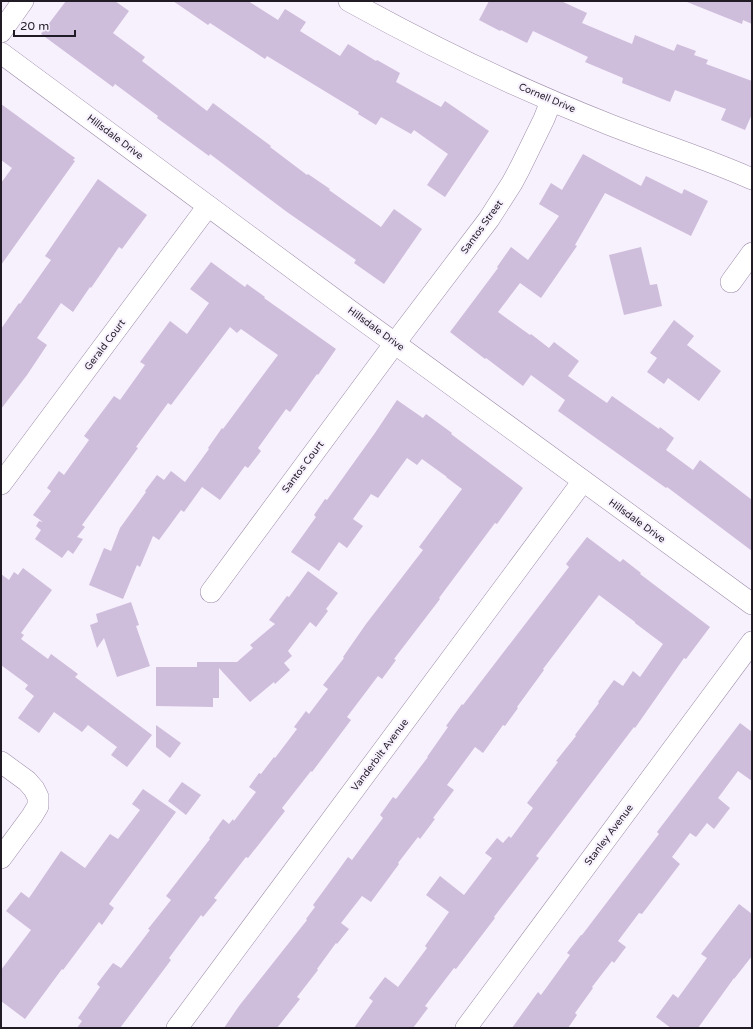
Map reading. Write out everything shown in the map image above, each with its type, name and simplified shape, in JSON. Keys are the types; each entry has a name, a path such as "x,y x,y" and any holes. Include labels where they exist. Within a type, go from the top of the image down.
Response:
{"street":[{"path":"1,32 23,1"},
{"name":"Cornell Drive","path":"348,1 486,72 551,101 752,179"},
{"name":"Hillsdale Drive","path":"1,53 752,604"},
{"name":"Santos Street","path":"395,343 489,219 502,199 528,153 551,101"},
{"name":"Gerald Court","path":"1,484 208,206"},
{"path":"731,282 752,253"},
{"name":"Santos Court","path":"210,592 395,343"},
{"name":"Vanderbilt Avenue","path":"177,1028 583,481"},
{"name":"Stanley Avenue","path":"466,1028 752,642"},
{"path":"1,762 27,781 34,788 38,797 38,806 32,816 1,858"}],"building":[{"path":"66,1 115,1 129,11 113,33 145,57 142,61 207,111 213,103 307,175 308,174 330,189 329,190 381,227 394,209 422,229 384,284 354,263 356,260 287,212 210,154 209,156 157,118 158,116 115,84 113,87 41,34"},
{"path":"173,1 248,1 278,20 285,9 306,22 300,31 340,56 348,44 376,61 377,60 400,73 396,82 441,107 445,101 489,131 445,197 427,185 448,154 414,130 411,134 381,117 376,125 358,114 359,112 267,56 265,59 210,23 208,25"},
{"path":"489,1 561,1 587,13 582,23 632,44 635,35 674,51 677,44 696,51 694,55 708,60 706,64 752,81 752,114 745,130 721,120 726,109 675,90 670,102 622,83 623,78 585,62 588,57 533,31 527,43 501,30 500,31 479,20"},
{"path":"687,1 752,1 752,24 743,20 742,24"},
{"path":"1,104 75,158 73,160 75,161 1,265 1,183 12,168 1,160"},
{"path":"583,154 641,186 646,176 682,194 684,189 708,201 691,236 605,193 575,245 577,246 541,298 520,283 498,312 549,348 554,342 579,361 568,376 607,403 612,396 659,429 660,427 674,438 666,450 693,470 700,460 752,500 752,551 667,487 666,488 558,411 565,400 531,375 523,386 450,332 498,268 497,267 511,247 528,260 559,216 539,204 551,183 562,190"},
{"path":"98,179 147,215 122,249 119,247 73,312 61,303 37,338 47,345 27,375 1,409 1,329 51,260 45,256"},
{"path":"641,247 650,285 657,284 662,306 624,315 609,255"},
{"path":"211,262 245,287 247,284 265,297 264,298 336,349 290,412 286,409 258,448 261,451 248,468 245,466 220,500 202,487 184,512 181,510 159,540 153,536 140,567 137,565 123,599 89,585 104,548 111,551 120,528 157,475 164,480 171,471 185,482 222,428 223,429 278,355 241,329 237,333 230,327 171,405 168,403 136,447 138,448 82,525 85,527 77,537 83,539 73,554 68,550 62,558 35,539 41,530 36,526 39,521 43,522 33,515 51,491 47,488 59,471 64,475 89,440 84,436 114,396 120,400 145,365 140,362 170,321 187,334 209,303 190,289"},
{"path":"674,320 694,336 687,345 721,371 699,401 668,378 664,384 647,372 657,358 650,353"},
{"path":"397,400 423,418 426,414 523,488 439,598 440,599 394,659 396,660 382,679 378,676 347,717 351,720 312,772 311,771 282,808 285,811 214,898 217,900 203,917 201,915 169,958 171,960 120,1028 77,1028 82,1021 78,1018 100,987 97,984 113,963 121,968 150,930 148,929 171,900 166,896 210,839 209,838 223,819 229,824 233,819 234,821 256,792 249,787 259,773 261,774 274,757 275,758 297,729 294,727 306,711 309,714 328,689 323,685 344,658 343,657 366,624 423,550 419,547 462,489 422,459 417,465 407,458 378,498 371,494 353,519 363,526 347,548 339,542 319,571 291,552 316,517 314,515 325,499 327,500"},
{"path":"587,537 620,562 623,559 641,573 640,574 710,627 686,659 684,658 635,728 634,727 536,856 539,858 494,917 495,918 456,969 454,968 425,1006 428,1008 413,1028 354,1028 373,1001 369,998 385,977 398,987 427,948 425,946 449,912 426,895 440,876 464,895 492,858 485,853 497,838 503,843 509,836 511,838 533,808 527,803 558,762 556,761 576,736 575,735 614,680 623,686 633,671 640,677 663,644 599,595 543,669 544,670 505,726 503,725 483,753 475,747 447,785 454,790 433,818 435,819 420,839 418,837 371,902 362,896 341,923 349,929 337,944 336,943 317,969 318,970 297,997 300,999 277,1028 224,1028 239,1006 307,920 306,919 315,907 313,905 348,857 352,860 383,818 380,815 393,797 396,799 428,757 448,727 446,726 462,704 463,705 569,567 566,564"},
{"path":"23,568 52,590 21,633 24,635 21,639 48,659 51,654 78,674 75,677 152,735 127,767 111,755 117,747 88,725 82,732 54,712 39,733 18,718 34,696 25,689 28,685 1,665 1,574 9,580 14,572 18,575"},
{"path":"308,571 338,593 326,609 328,611 316,627 310,622 288,651 292,656 284,663 290,670 275,684 274,682 250,702 219,668 219,698 213,698 213,707 156,706 156,667 197,667 197,662 237,662 253,648 250,645 275,624 269,620 287,596 289,597"},
{"path":"131,602 139,625 136,626 150,666 117,677 104,638 97,648 90,625 98,622 96,614"},
{"path":"740,723 752,732 752,781 738,771 718,798 730,808 714,829 707,823 696,837 690,833 672,857 680,864 642,914 639,913 618,941 626,947 614,963 612,961 592,987 593,988 575,1013 577,1015 568,1028 512,1028 538,992 541,995 570,955 567,953 659,834 657,832"},
{"path":"156,725 181,743 170,758 156,747"},
{"path":"182,782 201,795 186,815 168,801"},
{"path":"143,789 176,812 109,904 114,908 102,925 99,922 25,1019 1,1001 1,970 31,930 6,911 21,892 29,898 61,851 85,868 110,834 118,839 140,810 132,804"},
{"path":"739,904 752,914 752,956 734,978 698,1028 671,1028 656,1017 673,994 678,998 707,958 701,954"}]}
